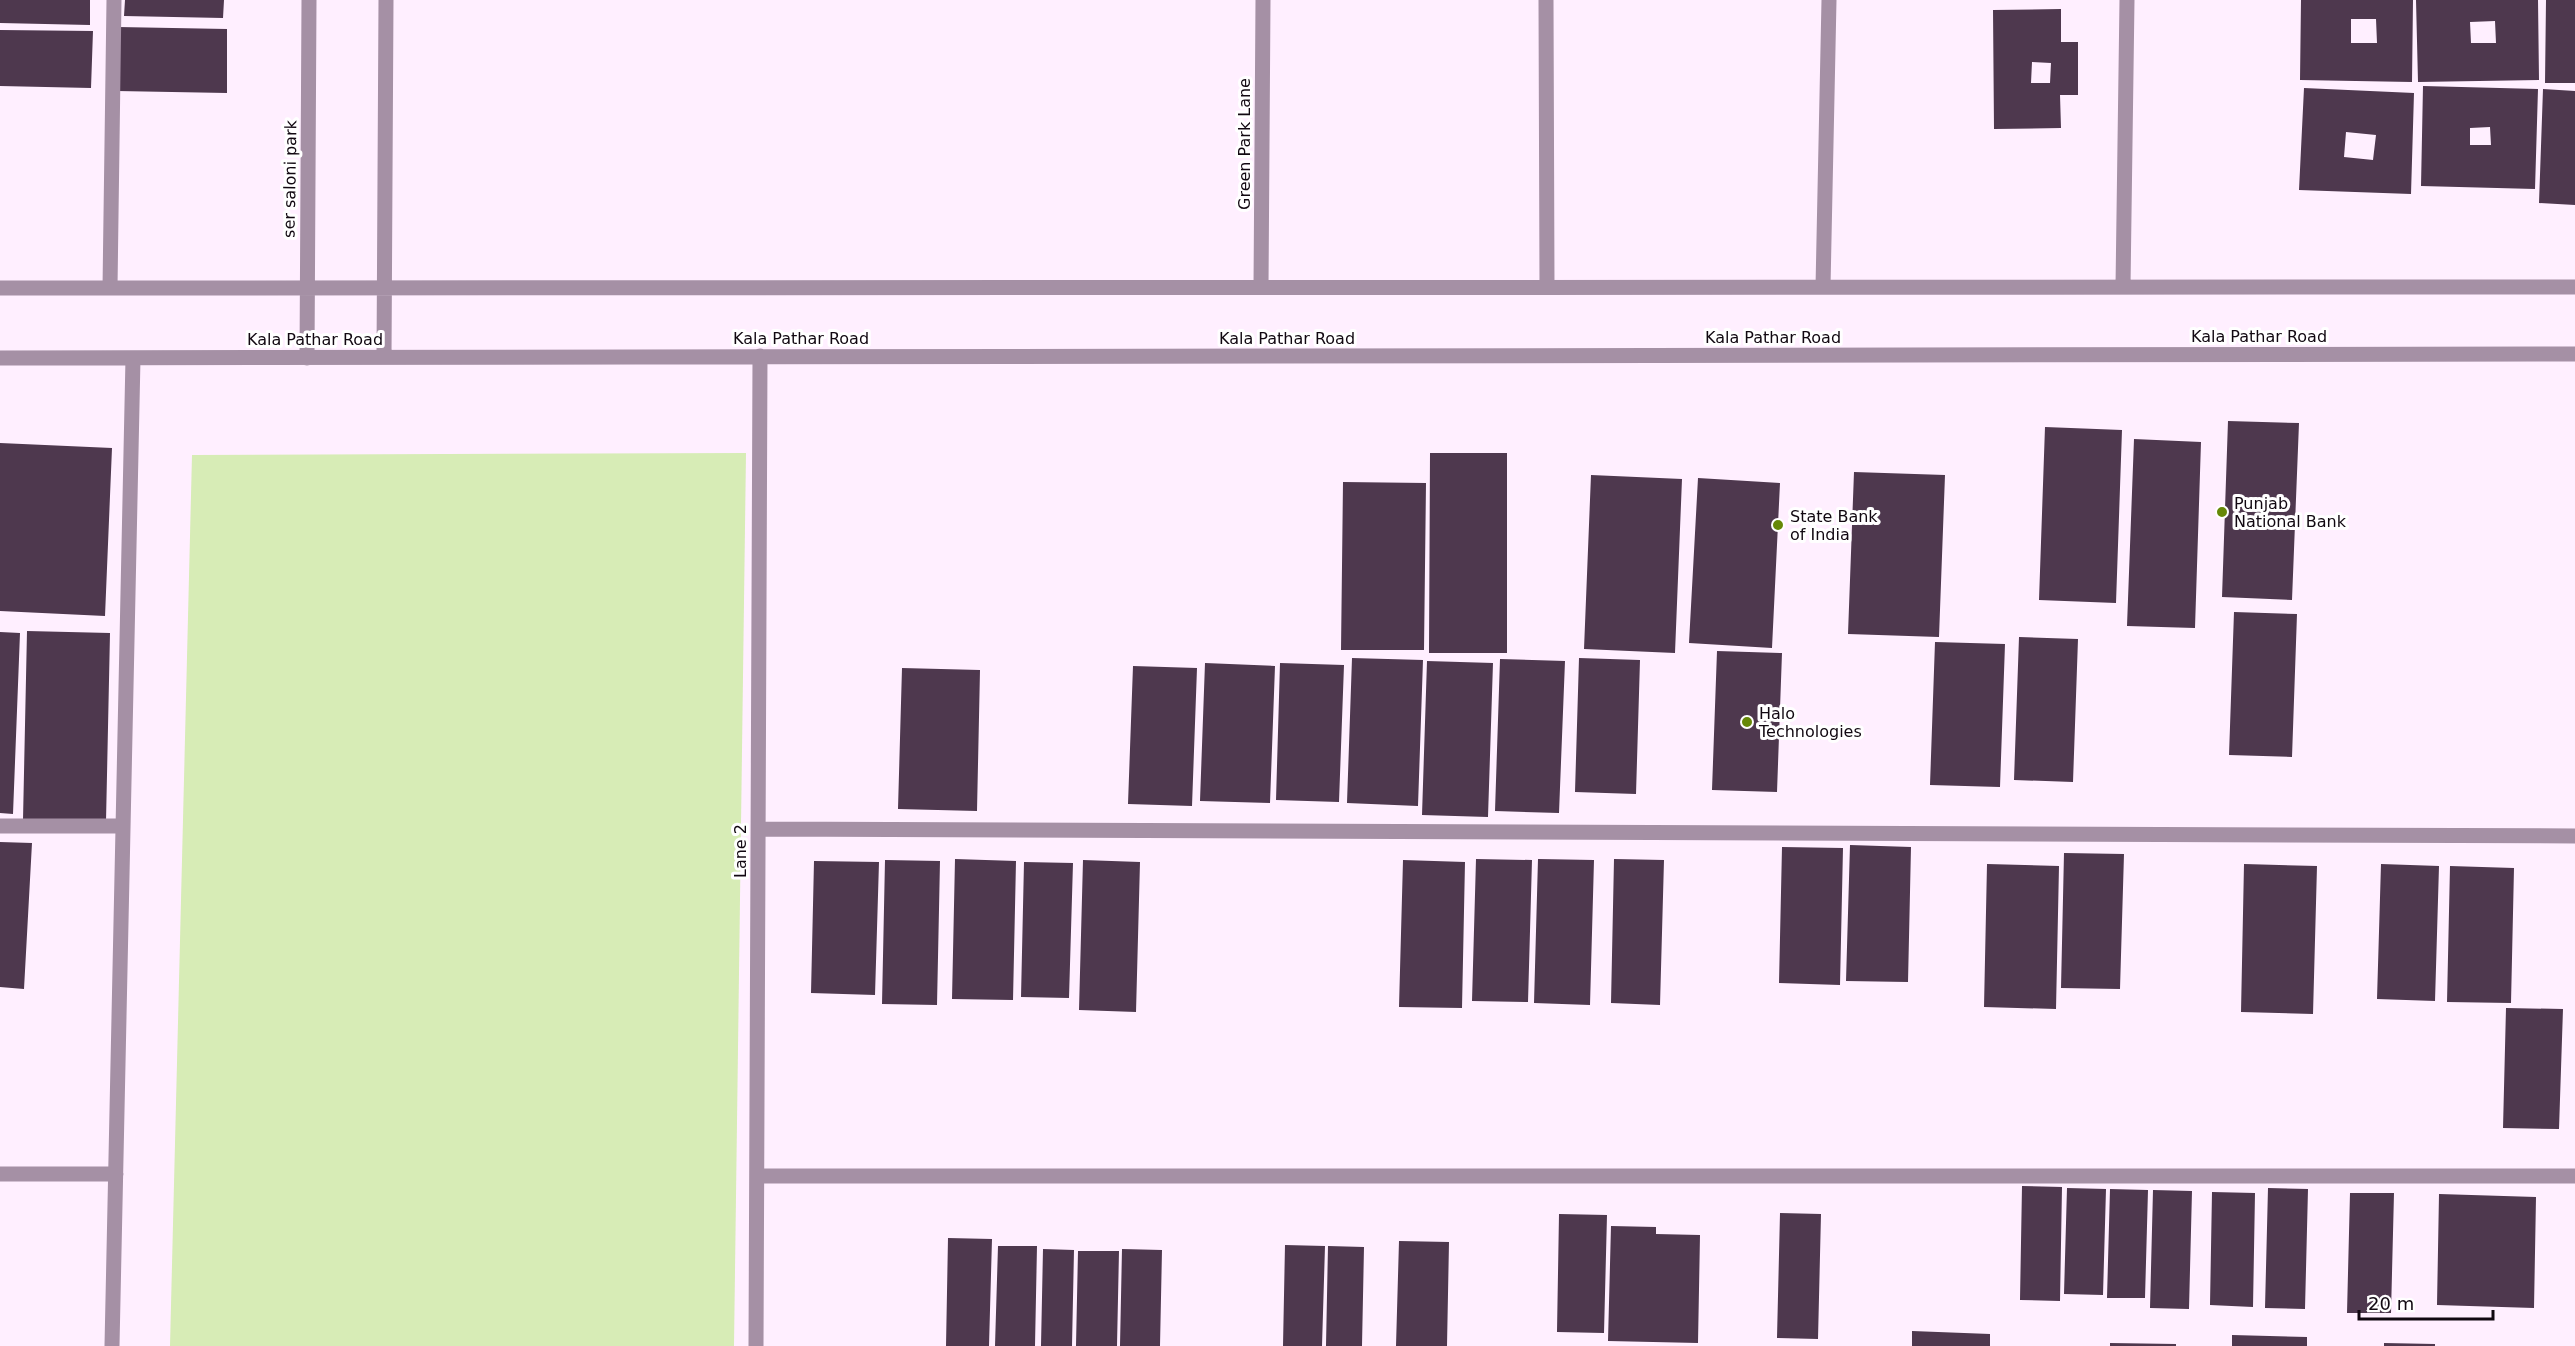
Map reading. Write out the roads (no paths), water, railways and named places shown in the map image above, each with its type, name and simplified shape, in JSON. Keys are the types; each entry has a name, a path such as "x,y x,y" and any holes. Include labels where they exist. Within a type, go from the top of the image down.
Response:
{"street":[{"path":"110,288 114,0"},
{"name":"ser saloni park","path":"307,358 309,0"},
{"path":"384,357 386,0"},
{"name":"Green Park Lane","path":"1261,287 1263,0"},
{"path":"1546,0 1547,287"},
{"path":"1823,287 1829,0"},
{"path":"2123,287 2127,0"},
{"path":"0,288 2575,287"},
{"name":"Kala Pathar Road","path":"0,358 2575,354"},
{"name":"Lane 2","path":"756,1346 760,356"},
{"path":"112,1346 133,357"},
{"path":"0,826 123,826"},
{"path":"759,829 2575,836"},
{"path":"0,1174 116,1174"},
{"path":"757,1176 2575,1176"}],"place":[{"name":"Punjab National Bank","path":"2222,512"},
{"name":"State Bank of India","path":"1778,525"},
{"name":"Halo Technologies","path":"1747,722"}]}
